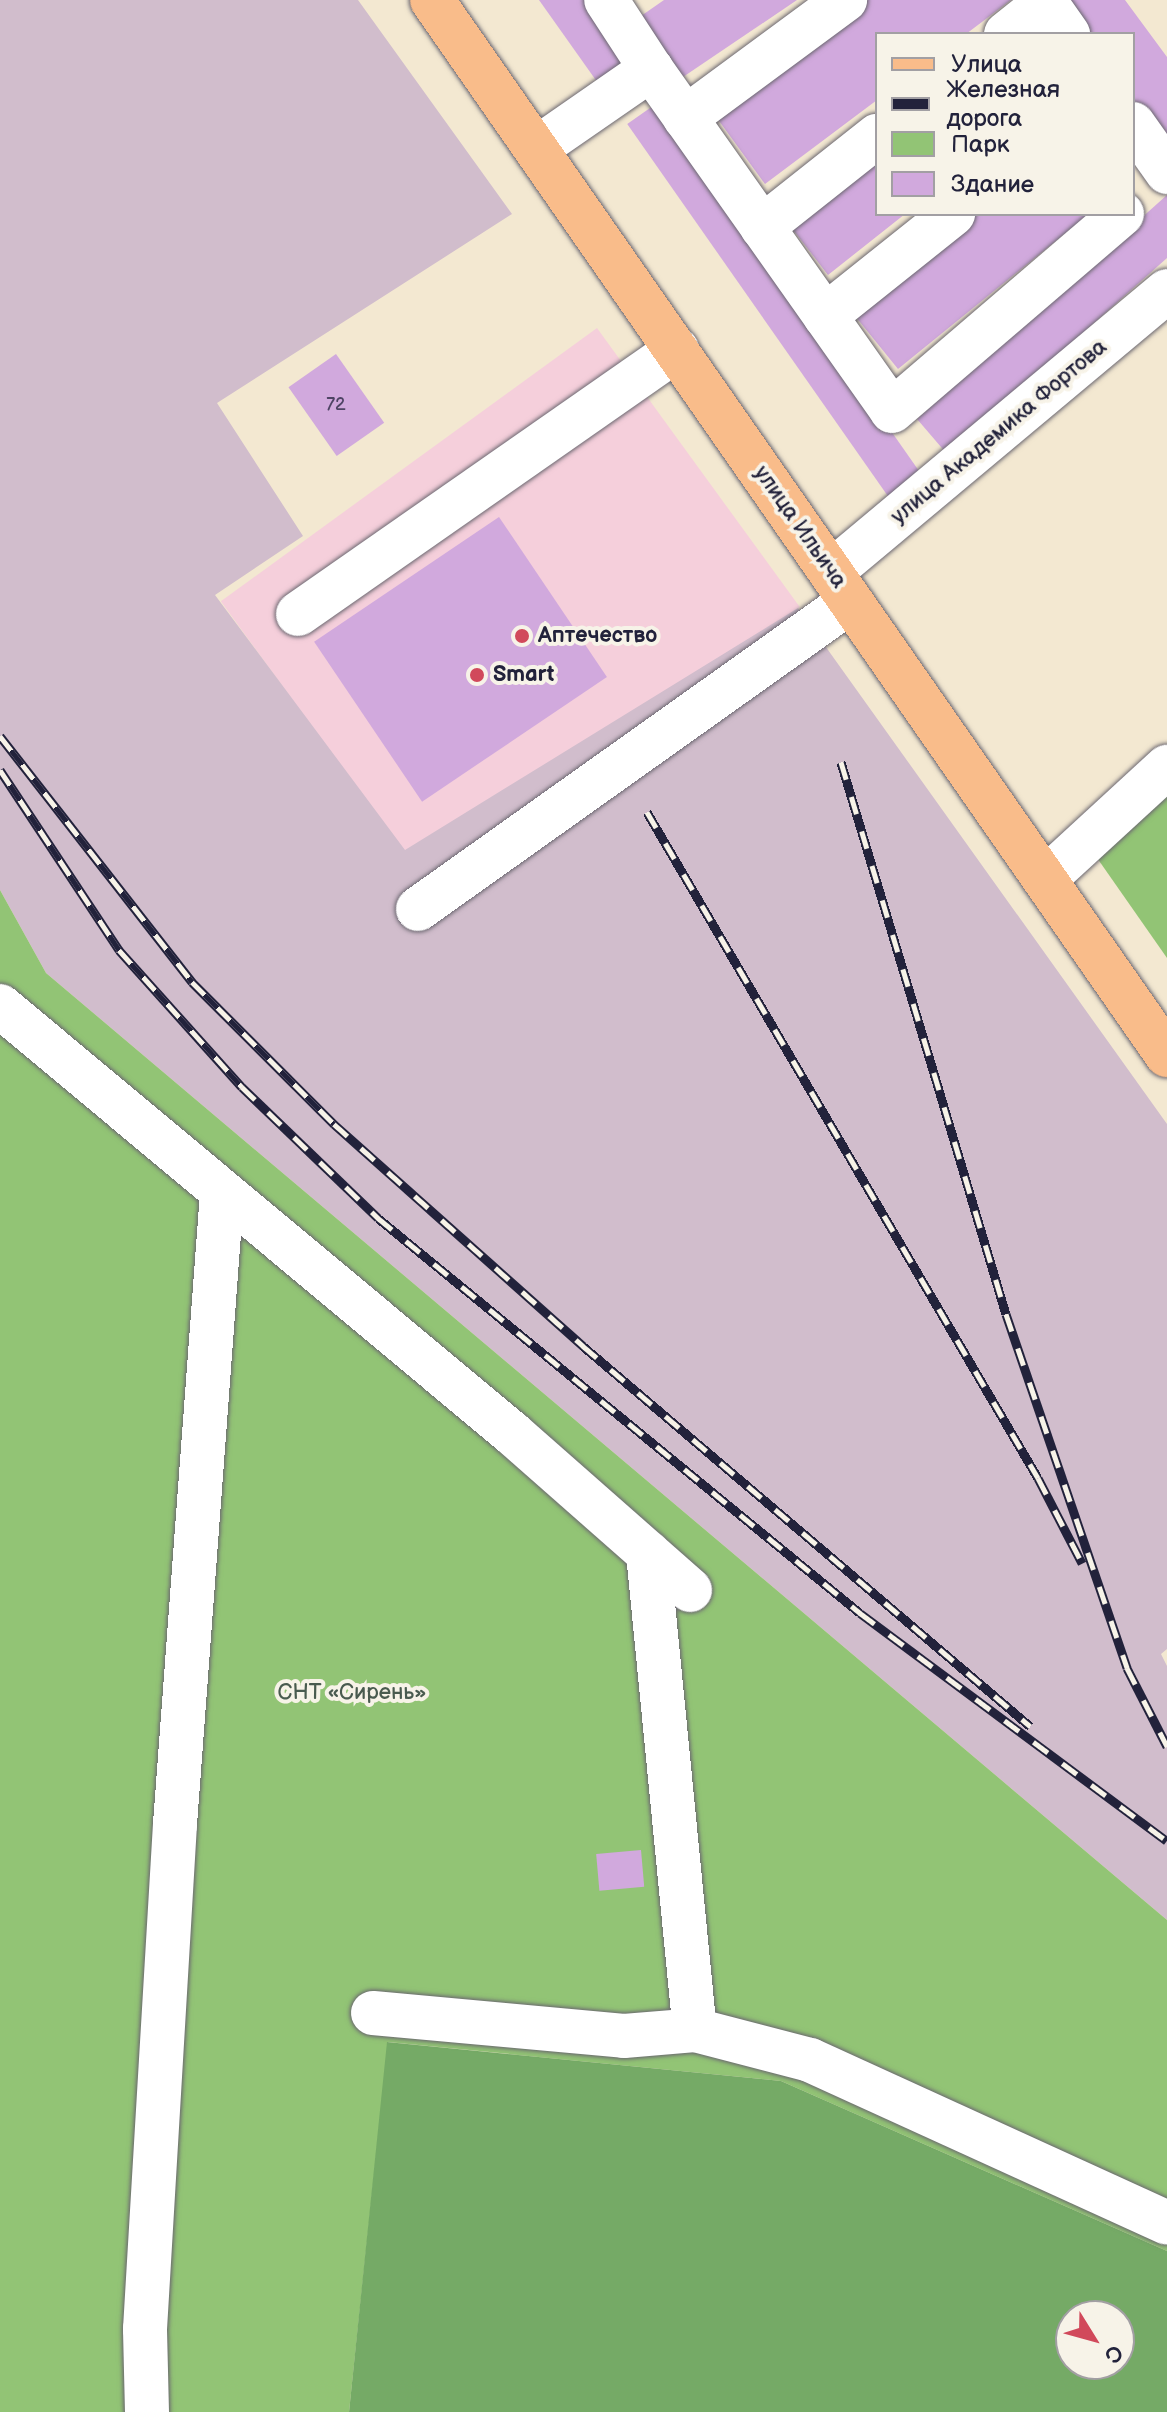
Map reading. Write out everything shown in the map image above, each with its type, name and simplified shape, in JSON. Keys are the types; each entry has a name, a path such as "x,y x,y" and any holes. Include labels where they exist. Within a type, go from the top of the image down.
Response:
{"main road":[{"name":"улица Ильича","path":"432,0 1167,1055"}],"street":[{"path":"685,118 845,0"},
{"path":"622,6 651,69 892,411 1120,216"},
{"path":"1010,32 1053,12"},
{"path":"537,148 651,69"},
{"path":"1135,127 1167,174 1135,203"},
{"path":"762,227 875,138"},
{"path":"825,316 950,216"},
{"name":"улица Академика Фортова","path":"418,909 841,586 1167,291"},
{"path":"298,614 677,350"},
{"path":"1045,879 1167,767"},
{"path":"0,1006 501,1424 690,1590"},
{"path":"147,2412 145,2329 173,1856 222,1193"},
{"path":"648,1553 695,2030"},
{"path":"373,2013 624,2036 695,2030 810,2060 1167,2223"}],"shaded area":[{"path":"0,0 358,0 512,214 217,403 303,536 215,595 405,850 798,608 1167,1124 1167,1649 1161,1654 1167,1666 1167,1920 46,973 0,890"},
{"path":"597,328 800,607 424,880 221,601"}],"green space":[{"path":"1167,788 1167,958 1095,855"},
{"name":"СНТ «Сирень»","path":"0,890 46,973 1167,1920 1167,2251 781,2081 388,2042 349,2412 0,2412"},
{"path":"387,2042 781,2081 1167,2251 1167,2412 349,2412"}],"building":[{"path":"539,0 590,0 634,62 600,86"},
{"path":"664,0 797,0 683,77 641,16"},
{"path":"867,0 1011,0 969,32 875,32 875,102 765,184 714,114"},
{"path":"1059,0 1125,0 1167,57 1167,149 1135,105 1135,32 1082,32"},
{"path":"660,101 923,476 890,499 627,124"},
{"path":"875,153 875,216 902,216 828,275 787,222"},
{"path":"1167,195 1167,258 947,454 917,419"},
{"path":"969,216 1087,216 898,369 851,311"},
{"path":"336,354 384,423 337,456 288,387"},
{"path":"499,517 607,677 422,802 314,642"},
{"path":"641,1850 644,1887 599,1891 596,1854"}],"railway":[{"path":"0,736 192,982 334,1124 583,1346 1030,1726"},
{"path":"841,762 1006,1314 1127,1668 1167,1746"},
{"path":"0,770 119,950 242,1087 378,1218 860,1613 1167,1841"},
{"path":"647,812 1038,1478 1082,1563"}],"place":[{"name":"Аптечество","path":"522,636"},
{"name":"Smart","path":"477,675"}]}
